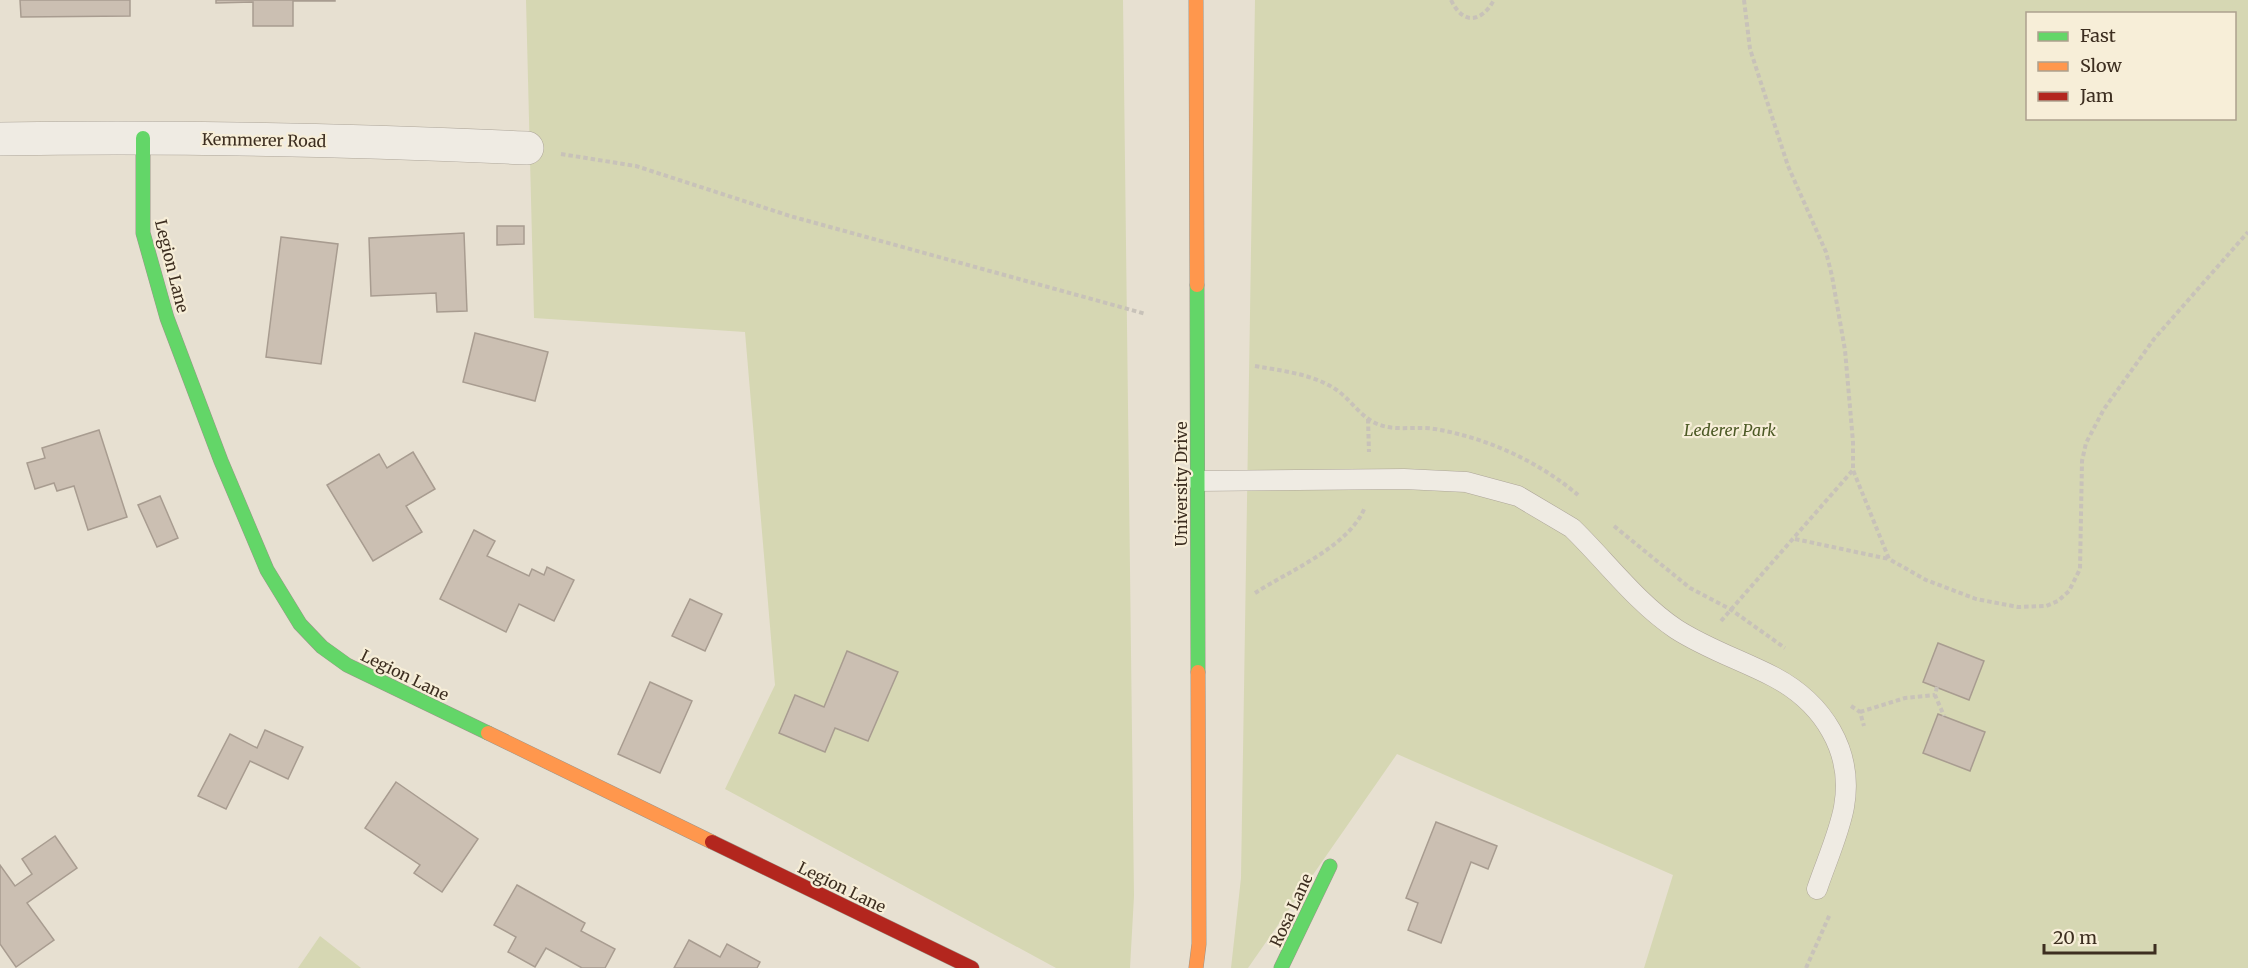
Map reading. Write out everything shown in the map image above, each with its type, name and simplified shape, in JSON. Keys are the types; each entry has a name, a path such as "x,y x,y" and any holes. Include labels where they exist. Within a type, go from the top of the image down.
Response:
{"street":[{"name":"University Drive","path":"1196,0 1199,944 1196,968"},
{"name":"Kemmerer Road","path":"0,139 142,138 422,143 527,148"},
{"name":"Legion Lane","path":"142,138 143,233 167,318 221,461 267,570 300,624 321,647 347,665 972,968"},
{"name":"Rosa Lane","path":"1281,968 1330,866"}],"lane":[{"path":"1198,481 1370,479 1466,482 1518,496 1572,528 1644,603 1676,628 1703,645 1790,687 1824,718 1837,740 1845,761 1847,778 1843,809 1817,889"}],"path":[{"path":"1451,0 1461,16 1471,20 1479,19 1494,0"},
{"path":"1744,0 1750,49 1788,166 1826,252 1845,350 1853,441 1853,470 1889,559"},
{"path":"527,148 636,166 790,216 1146,314"},
{"path":"1795,539 1889,559 1926,580 1976,599 2004,606 2046,606 2058,601 2069,591 2080,569 2082,461 2086,443 2104,409 2154,339 2248,232"},
{"path":"1255,593 1311,559 1352,528 1365,509 1370,479 1368,419"},
{"path":"1703,645 1730,609 1795,539 1853,470"},
{"path":"1937,687 1935,695 1944,716"},
{"path":"1860,712 1905,698 1935,695"}],"green space":[{"path":"526,0 1123,0 1134,896 1130,968 1056,968 725,789 775,685 745,332 534,318"},
{"name":"Lederer Park","path":"1255,0 2248,0 2248,968 1644,968 1673,875 1397,754 1248,968 1231,968 1241,878"},
{"path":"320,936 361,968 298,968"}],"building":[{"path":"20,0 130,0 130,16 21,17"},
{"path":"216,0 335,1 293,1 293,26 253,26 253,2 216,3"},
{"path":"497,226 524,226 524,244 497,245"},
{"path":"464,233 467,311 437,312 436,293 371,296 369,238"},
{"path":"281,237 338,244 321,364 266,357"},
{"path":"475,333 548,352 535,401 463,382"},
{"path":"99,430 127,517 88,530 74,486 57,491 54,483 35,489 27,463 45,458 42,448"},
{"path":"413,452 435,489 406,506 422,532 373,561 327,485 379,454 387,468"},
{"path":"160,496 178,538 157,547 138,505"},
{"path":"474,530 495,541 487,556 529,576 532,569 544,575 547,567 574,580 554,621 519,604 506,632 440,599"},
{"path":"690,599 722,614 705,651 672,636"},
{"path":"1938,643 1984,661 1969,700 1923,682"},
{"path":"847,651 898,672 868,741 835,728 825,752 779,733 795,695 824,707"},
{"path":"650,682 692,701 660,773 618,754"},
{"path":"1938,714 1985,732 1970,771 1923,753"},
{"path":"265,730 303,747 288,779 250,761 226,809 198,796 230,734 257,748"},
{"path":"396,782 478,839 442,892 414,873 420,865 365,828"},
{"path":"1436,822 1497,846 1488,869 1471,862 1441,943 1408,930 1418,903 1406,898"},
{"path":"55,836 77,868 27,903 54,940 16,967 0,944 0,865 15,886 32,874 22,859"},
{"path":"517,885 585,923 581,931 615,949 605,968 582,968 546,948 535,967 508,952 516,937 494,925"},
{"path":"689,940 720,957 727,944 760,962 757,968 674,968"}],"traffic: fast":[{"path":"143,138 143,233 167,318 221,461 267,570 300,624 322,647 347,665 488,733"},
{"path":"1197,285 1198,672"},
{"path":"1281,968 1330,866"}],"traffic: slow":[{"path":"1196,0 1197,285"},
{"path":"1196,968 1199,944 1198,672"},
{"path":"488,733 712,842"}],"traffic: jam":[{"path":"712,842 972,968"}]}
